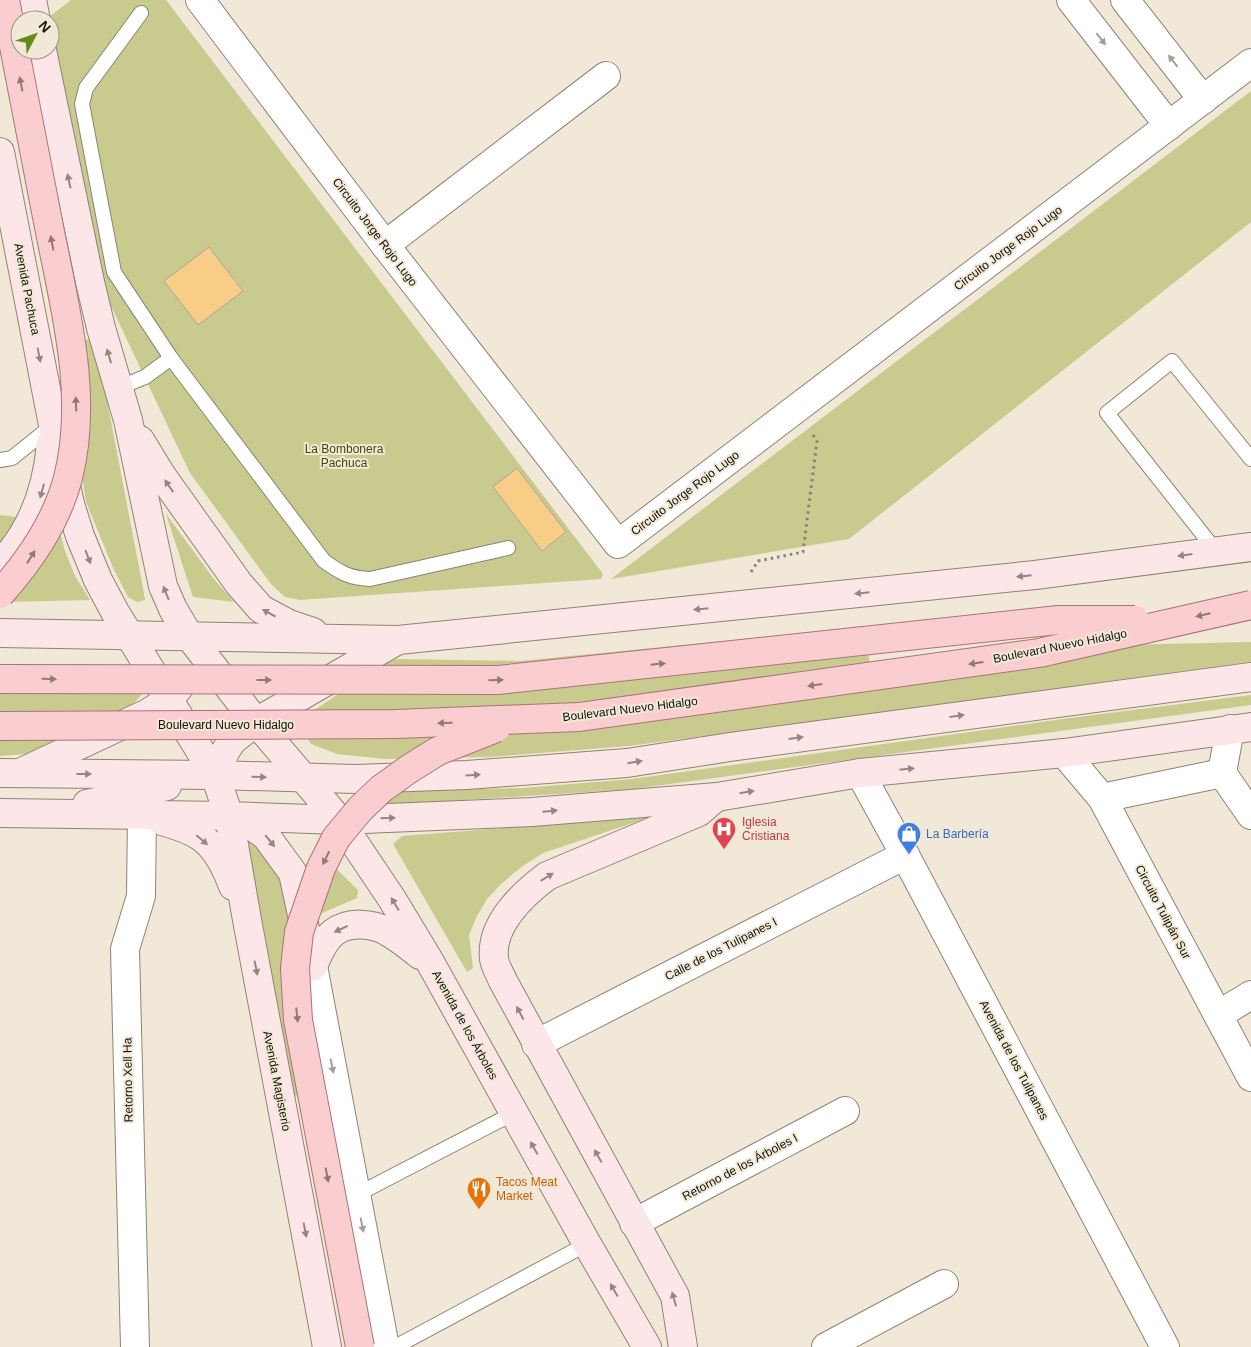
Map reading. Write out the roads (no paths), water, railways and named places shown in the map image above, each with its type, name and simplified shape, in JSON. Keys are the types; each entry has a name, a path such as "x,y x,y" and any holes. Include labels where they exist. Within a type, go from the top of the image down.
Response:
{"main road":[{"path":"0,594 26,565 51,523 68,478 77,423 74,356 5,0"},
{"path":"44,60 90,282 128,420 162,476 239,584 261,608 289,624 330,638"},
{"name":"Avenida Pachuca","path":"0,152 70,504 80,536 100,585 128,635"},
{"name":"Avenida de los Árboles","path":"128,420 163,586 173,609 189,636 256,722 339,820 392,899 430,962 647,1347"},
{"path":"0,564 10,554 28,527 40,500 49,465 53,425"},
{"path":"0,633 398,640 1035,575 1251,547"},
{"name":"Boulevard Nuevo Hidalgo","path":"0,726 394,724 516,721 579,717 1039,653 1251,605"},
{"name":"Boulevard Nuevo Hidalgo","path":"0,679 498,680 1058,620 1137,620"},
{"name":"Avenida Magisterio","path":"128,635 215,775 229,816 327,1347"},
{"path":"9,773 148,713 169,700 180,687 186,674 190,658 189,636"},
{"path":"215,775 223,756 233,740 256,722 398,640"},
{"path":"9,773 215,775 354,779 467,775 627,764 730,747 1251,677"},
{"path":"360,1347 298,1020 295,968 299,932 325,860 336,838 361,808 381,789 438,751 516,721"},
{"path":"0,813 229,816 339,820 532,812 717,796 860,774 1064,753 1241,728"},
{"path":"40,814 215,775"},
{"path":"683,1347 675,1296 503,981 494,961 494,945 501,926 512,909 527,891 547,876 699,812 717,796"},
{"path":"142,815 179,826 202,838 220,858 232,881 247,920"},
{"path":"229,816 249,824 266,836 293,873 313,966"},
{"path":"313,966 323,946 333,933 349,925 368,925 388,931 430,962"}],"street":[{"name":"Circuito Jorge Rojo Lugo","path":"200,0 385,245 618,544 1251,63"},
{"path":"1071,0 1169,126"},
{"path":"1126,0 1203,100"},
{"path":"385,245 606,76"},
{"path":"1222,773 1241,728"},
{"name":"Circuito Tulipán Sur","path":"1064,753 1102,798 1251,1077"},
{"path":"1102,798 1222,773"},
{"path":"1222,773 1246,811 1251,815"},
{"name":"Avenida de los Tulipanes","path":"860,774 905,855 1166,1347"},
{"name":"Retorno Xell Ha","path":"135,1347 125,949 141,896 142,815"},
{"name":"Calle de los Tulipanes I","path":"536,1044 905,855"},
{"path":"313,966 385,1347"},
{"path":"1218,1015 1251,995"},
{"name":"Retorno de los Árboles I","path":"634,1222 845,1111"},
{"path":"826,1347 944,1284"}],"lane":[{"path":"141,13 86,88 82,104 114,272 171,358 324,561 341,574 354,578 370,579 508,548"},
{"path":"118,388 145,378 171,358"},
{"path":"1216,551 1107,413 1172,361 1251,460"},
{"path":"0,460 12,458 53,425"},
{"path":"356,1195 514,1113"},
{"path":"395,1347 588,1244"}],"place":[{"name":"Iglesia Cristiana","path":"724,850"},
{"name":"La Barbería","path":"909,855"},
{"name":"Tacos Meat Market","path":"479,1210"}],"park label":[{"name":"La Bombonera Pachuca","path":"344,456"}]}
